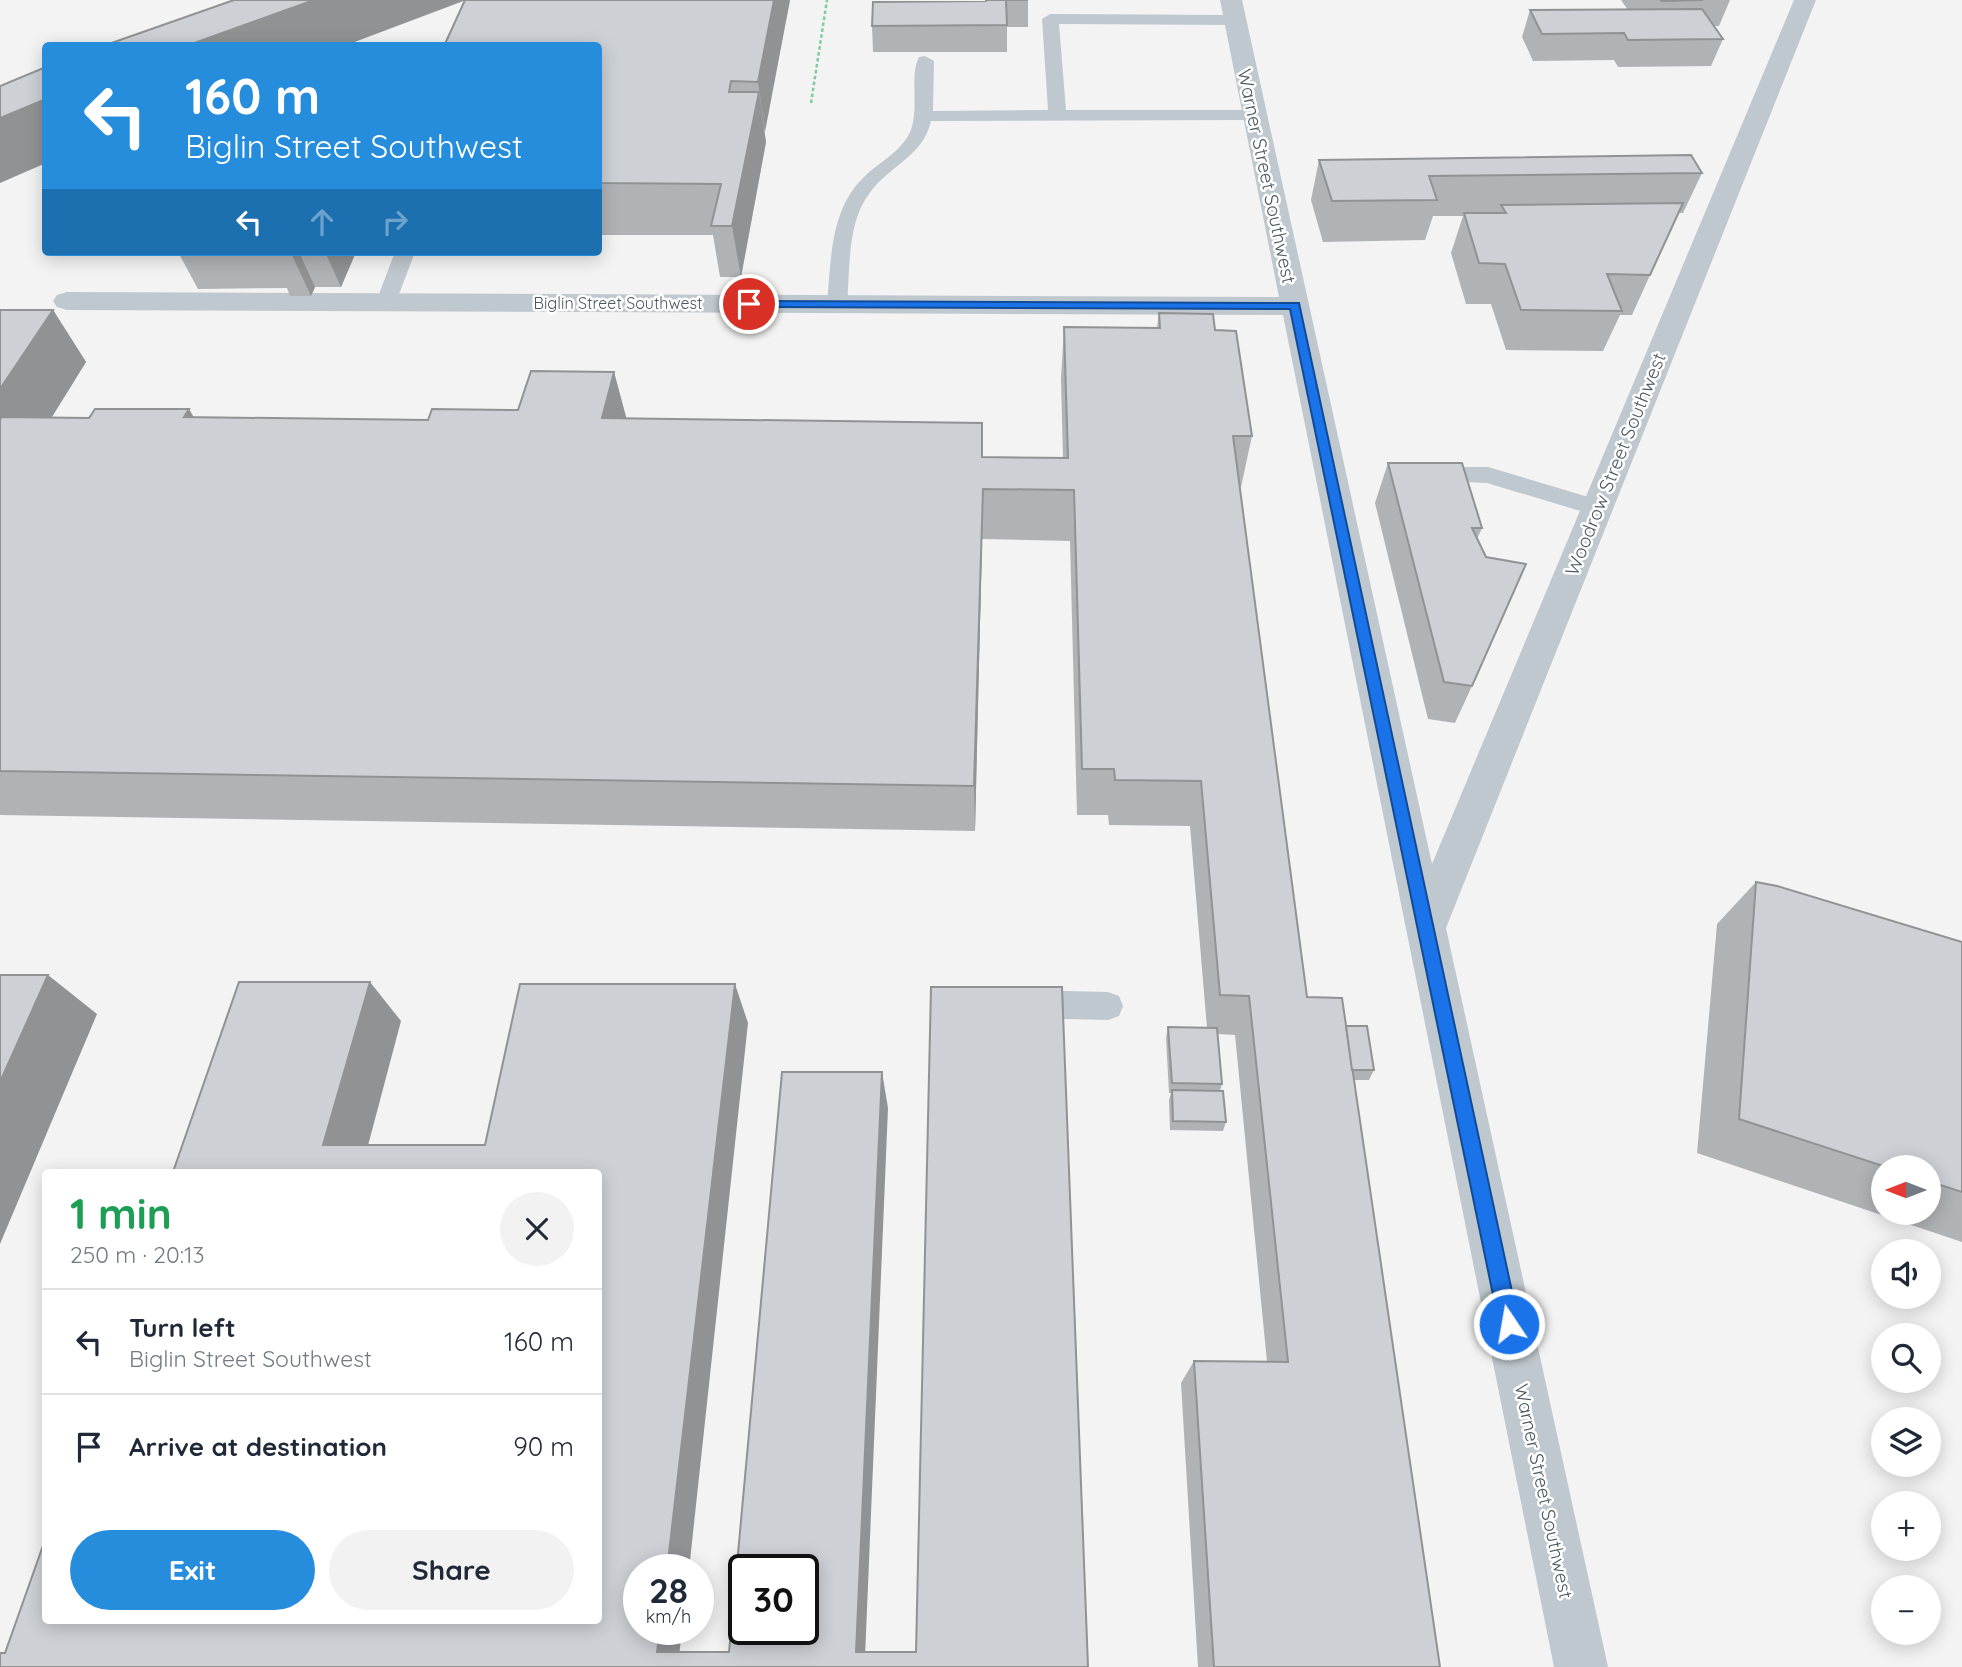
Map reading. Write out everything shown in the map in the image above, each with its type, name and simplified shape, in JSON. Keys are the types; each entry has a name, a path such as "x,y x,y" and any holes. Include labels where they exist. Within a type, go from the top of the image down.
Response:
{"street":[{"name":"Woodrow Street Southwest","path":"1426,927 1805,0"},
{"name":"Warner Street Southwest","path":"1233,10 1581,1667"},
{"name":"Biglin Street Southwest","path":"67,301 1295,306"}],"lane":[{"path":"1057,115 1050,19 1233,10"},
{"path":"837,304 847,220 857,197 873,177 917,141 924,116 925,61"},
{"path":"924,116 1254,115"},
{"path":"386,302 403,256"},
{"path":"1425,475 1488,475 1597,508"},
{"path":"996,1004 1108,1006"}],"path":[{"path":"811,103 827,0"}],"building":[{"path":"234,0 314,0 197,42 114,42"},
{"path":"465,0 774,0 758,82 731,81 729,92 759,92 732,226 711,226 721,184 602,183 602,42 446,42"},
{"path":"1006,0 1007,25 872,26 873,2"},
{"path":"1702,9 1723,39 1628,40 1624,33 1542,34 1530,10"},
{"path":"42,69 42,101 0,118 0,86"},
{"path":"1691,155 1702,173 1429,176 1437,200 1332,201 1319,160"},
{"path":"1683,203 1650,275 1607,274 1622,311 1521,310 1505,264 1479,263 1464,213 1506,213 1501,205"},
{"path":"0,310 53,310 0,389"},
{"path":"1159,313 1213,314 1215,330 1236,331 1252,436 1233,436 1307,997 1342,998 1440,1667 1214,1667 1194,1361 1288,1362 1249,996 1220,995 1201,781 1115,780 1114,769 1082,769 1074,490 983,489 974,786 0,771 2,417 89,418 95,409 189,409 184,417 428,420 432,409 518,410 531,371 614,372 602,418 982,423 982,457 1068,458 1064,327 1160,328"},
{"path":"1388,463 1462,463 1482,528 1472,528 1486,557 1526,564 1472,686 1444,682"},
{"path":"1756,882 1962,942 1962,1192 1941,1185 1941,1155 1871,1155 1871,1162 1739,1119"},
{"path":"0,975 48,975 0,1082"},
{"path":"239,982 370,982 323,1145 485,1145 520,984 735,984 669,1554 623,1554 623,1645 658,1645 657,1652 729,1652 730,1645 819,1645 819,1554 738,1554 782,1072 882,1072 856,1652 916,1652 931,987 1062,987 1088,1667 0,1667 0,1653 5,1653 42,1548 42,1624 602,1624 602,1169 174,1169"},
{"path":"1346,1026 1367,1026 1374,1070 1352,1070"},
{"path":"1168,1027 1217,1028 1222,1084 1172,1083"},
{"path":"1172,1090 1223,1091 1226,1122 1173,1121"}],"route":[{"path":"749,304 1295,306 1509,1324"}]}
